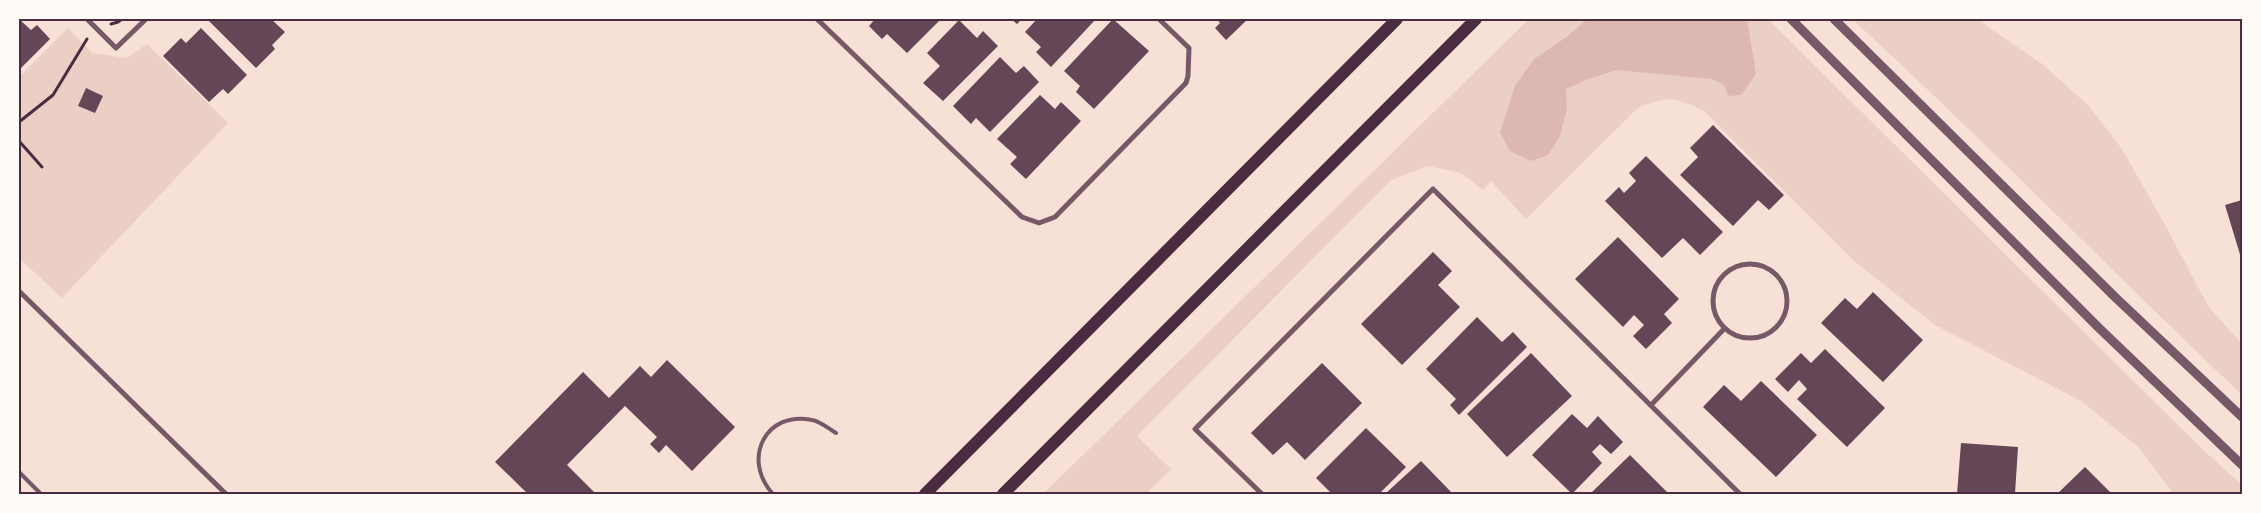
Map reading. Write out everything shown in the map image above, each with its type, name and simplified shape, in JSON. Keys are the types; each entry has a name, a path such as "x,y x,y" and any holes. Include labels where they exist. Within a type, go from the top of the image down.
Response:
{"main road":[{"path":"925,494 1397,19"},
{"path":"1003,494 1476,19"}],"street":[{"path":"87,19 116,48 146,19"},
{"path":"817,19 1022,217 1039,223 1055,217 1186,83 1189,48 1159,19"},
{"path":"1791,19 2100,328 2242,465"},
{"path":"1834,19 2116,298 2242,417"},
{"path":"1262,494 1195,429 1433,189 1740,494"},
{"path":"1748,263 1761,265 1772,271 1782,281 1786,293 1787,306 1783,318 1776,328 1756,338 1745,338 1733,335 1724,328 1717,320 1713,309 1712,296 1716,283 1724,273 1735,266 1748,263"},
{"path":"19,291 226,494"},
{"path":"1651,405 1724,328"}],"lane":[{"path":"773,494 761,479 758,467 758,448 770,431 787,420 813,420 836,434"},
{"path":"19,472 41,494"}],"path":[{"path":"19,122 53,95 94,26"},
{"path":"19,142 42,167"}],"shaded area":[{"path":"1529,19 1768,19 2201,448 2242,485 2242,494 2174,494 2138,447 2081,401 1935,325 1853,260 1703,110 1678,101 1665,100 1638,108 1526,219 1491,181 1483,190 1461,173 1428,166 1391,180 1137,436 1171,469 1146,494 1043,494"},
{"path":"1587,19 1747,19 1756,74 1741,95 1728,96 1724,85 1712,79 1617,70 1566,89 1567,108 1560,136 1548,155 1531,161 1510,151 1500,132 1515,86 1534,59 1568,36"},
{"path":"1852,19 1980,19 1985,25 2041,63 2089,106 2122,149 2208,306 2242,344 2242,395 1951,112"},
{"path":"68,28 92,53 127,58 147,44 228,123 62,298 19,258 19,77"}],"building":[{"path":"19,19 31,30 37,25 50,39 19,70"},
{"path":"207,19 271,19 285,32 272,45 275,49 256,68"},
{"path":"875,19 941,19 907,53 887,34 882,39 869,26"},
{"path":"1011,19 1022,19 1017,24"},
{"path":"1037,19 1096,19 1051,67 1036,52 1041,47 1025,32"},
{"path":"1113,19 1149,51 1094,109 1076,92 1080,86 1064,71"},
{"path":"1217,19 1248,19 1226,40 1215,28 1220,23"},
{"path":"959,20 977,38 983,31 998,46 943,101 923,83 940,66 927,53"},
{"path":"201,28 247,75 228,94 223,89 209,102 163,56 181,38 186,43"},
{"path":"1000,57 1016,73 1024,66 1039,82 990,132 976,118 971,124 953,106"},
{"path":"86,88 103,96 95,113 78,106"},
{"path":"1040,95 1055,109 1061,102 1081,121 1026,179 1010,164 1017,157 997,139"},
{"path":"1713,125 1784,195 1769,210 1758,200 1733,226 1680,175 1698,157 1690,148"},
{"path":"1646,156 1723,232 1700,255 1683,238 1662,258 1605,201 1619,187 1624,193 1636,181 1629,173"},
{"path":"2242,200 2242,261 2225,205"},
{"path":"1618,237 1679,299 1664,314 1672,323 1646,349 1633,336 1644,325 1634,315 1623,327 1575,279"},
{"path":"1433,252 1452,271 1438,285 1460,307 1402,365 1361,324"},
{"path":"1873,292 1923,340 1883,382 1821,323 1845,298 1857,309"},
{"path":"1477,317 1502,342 1513,332 1527,347 1459,415 1450,405 1456,399 1426,369"},
{"path":"1825,349 1885,408 1847,447 1797,399 1807,389 1799,380 1788,392 1775,379 1801,353 1811,363"},
{"path":"1531,353 1572,396 1507,457 1467,414"},
{"path":"667,360 735,427 692,471 666,445 659,453 650,444 657,437 625,406 567,465 596,494 528,494 495,462 583,372 609,398 640,366 651,377"},
{"path":"1322,363 1362,403 1305,460 1287,442 1273,455 1251,433"},
{"path":"1761,381 1817,435 1776,477 1703,407 1724,385 1741,401"},
{"path":"1572,414 1587,428 1598,416 1623,442 1611,454 1600,444 1592,452 1602,463 1572,494 1532,455"},
{"path":"1366,428 1406,467 1379,494 1332,494 1316,478"},
{"path":"1961,443 2018,447 2015,494 1957,494"},
{"path":"1630,455 1669,494 1590,494"},
{"path":"1421,461 1453,494 1385,494"},
{"path":"2085,467 2112,494 2057,494"}]}
